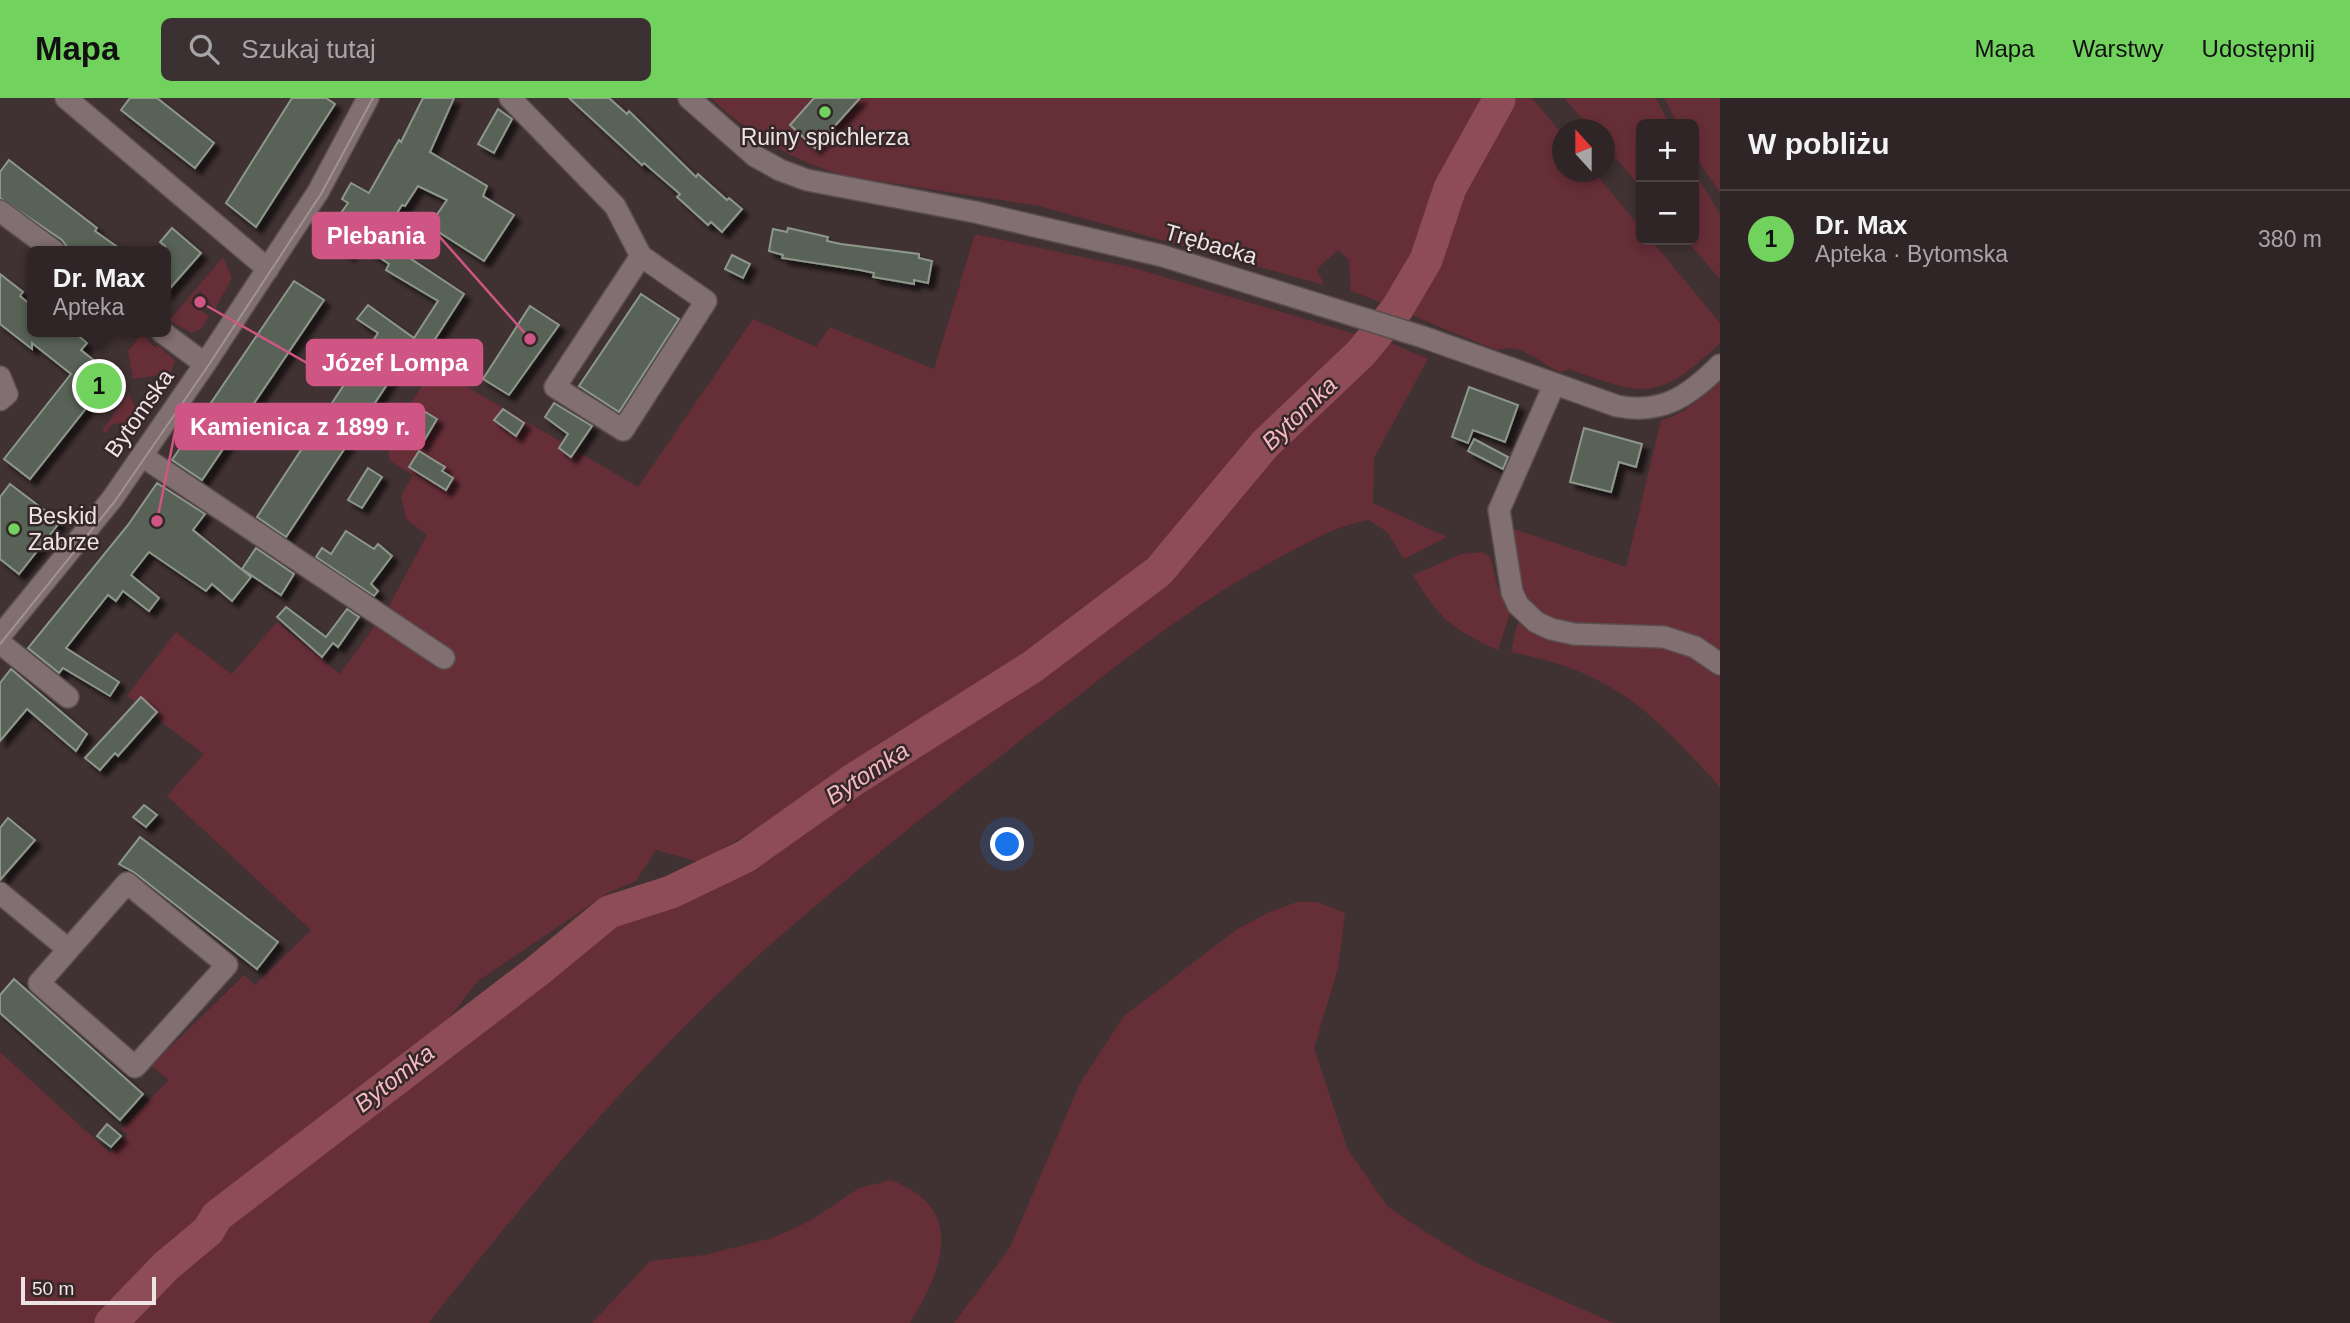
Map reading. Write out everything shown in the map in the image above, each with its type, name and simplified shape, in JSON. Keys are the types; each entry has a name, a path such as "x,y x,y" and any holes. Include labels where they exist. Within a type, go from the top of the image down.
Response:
{"street":[{"path":"66,98 69,104 268,269"},
{"name":"Bytomska","path":"1,635 112,499 205,364 318,192 368,98"},
{"path":"510,98 615,206 641,256 706,301 623,430 555,387 641,256"},
{"name":"Trębacka","path":"689,98 755,156 807,180 975,212 1163,256 1423,337 1617,406 1637,410 1661,407 1678,399 1720,365"},
{"path":"0,211 47,246"},
{"path":"169,337 205,364"},
{"path":"0,377 7,394 0,400"},
{"path":"1554,385 1499,510 1512,592 1518,605 1536,622 1551,629 1574,634 1664,637 1695,647 1720,664"},
{"path":"142,456 444,658"},
{"path":"1,635 68,697"},
{"path":"127,883 227,965 135,1068 39,983 68,949 127,883"},
{"path":"0,893 68,949"}],"shaded area":[{"path":"711,98 1532,98 1552,122 1552,182 1602,182 1636,222 1636,245 1655,245 1720,323 1720,343 1681,375 1665,384 1650,388 1616,385 1569,369 1560,372 1522,351 1506,348 1497,350 1351,291 1349,260 1338,250 1317,269 1324,285 1039,206 846,176 808,163 774,146"},
{"path":"1564,98 1656,98 1666,119 1636,119 1636,182 1615,157 1615,119 1582,119"},
{"path":"1664,98 1720,98 1720,193 1699,162 1699,119 1675,119"},
{"path":"1699,179 1720,214 1720,279 1690,245 1699,245"},
{"path":"975,234 1134,268 1362,336 1250,446 1171,536 1112,592 1053,637 821,792 699,862 656,850 636,881 608,893 478,981 449,1018 366,1094 320,1128 273,1155 168,1249 97,1323 0,1323 0,1052 110,1153 128,1135 121,1129 169,1080 151,1066 244,975 255,985 311,930 167,796 204,754 127,696 176,632 232,674 277,622 340,674 389,606 427,535 406,519 401,496 413,475 390,461 386,439 433,370 456,385 459,382 638,487 753,319 816,347 830,327 934,369"},
{"path":"223,257 232,278 215,309 200,291 190,303 209,316 201,329 192,333 171,322 171,319"},
{"path":"140,337 147,337 155,348 157,345 175,360 171,373 133,379 128,351"},
{"path":"1382,339 1428,359 1374,458 1373,503 1447,537 1404,559 1387,532 1369,520 1337,529 1235,583 1110,671 892,843 815,906 731,981 595,1122 429,1323 127,1323 269,1189 596,935 647,912 708,891 754,868 828,811 978,717 1095,630 1166,572 1269,450 1320,404"},
{"path":"1720,379 1720,653 1687,633 1676,630 1596,628 1555,620 1540,611 1528,599 1520,583 1508,527 1626,567 1661,420 1686,409"},
{"path":"129,394 140,418 137,422 113,424 106,433 102,430"},
{"path":"1483,552 1490,557 1498,588 1510,613 1498,650 1469,636 1448,621 1439,613 1413,575 1461,554"},
{"path":"1521,622 1678,647 1720,670 1720,787 1673,737 1629,699 1578,671 1547,660 1511,652 1517,625"},
{"path":"1297,902 1317,902 1345,913 1338,968 1314,1048 1347,1148 1387,1206 1479,1264 1614,1323 954,1323 1009,1249 1080,1083 1124,1016 1236,930 1267,913"},
{"path":"891,1180 915,1192 931,1207 939,1224 939,1262 932,1282 910,1323 592,1323 650,1261 704,1255 772,1238 810,1221 859,1188"}],"building":[{"path":"130,98 157,98 214,143 195,168 121,110"},
{"path":"292,98 326,98 335,104 256,227 226,203"},
{"path":"423,98 454,98 430,152 487,186 483,196 514,215 484,261 429,226 447,200 418,186 405,206 402,205 381,239 464,294 421,361 408,353 286,537 257,517 378,333 357,319 368,305 414,338 438,301 386,270 389,264 358,243 349,255 324,237 348,203 342,199 351,183 369,193 399,140 401,142"},
{"path":"569,98 609,98 627,114 629,111 696,177 698,174 727,200 729,198 742,209 722,232 711,222 708,225 677,197 680,194 644,163 642,165"},
{"name":"Ruiny spichlerza","path":"814,98 860,98 815,148 790,125"},
{"path":"498,109 512,119 494,153 478,144"},
{"path":"9,160 97,228 95,231 116,246 66,246 62,240 0,198 0,172"},
{"path":"172,228 201,253 171,287 171,246 160,242"},
{"path":"788,228 828,237 827,241 841,244 919,254 919,258 932,261 928,283 914,280 914,284 873,277 874,273 860,270 782,258 783,255 769,251 773,229 787,232"},
{"path":"732,255 750,264 743,278 725,269"},
{"path":"0,274 23,292 20,296 27,302 27,337 80,337 87,343 81,350 106,370 107,382 30,479 4,459 71,374 32,343 32,349 0,324"},
{"path":"294,281 324,300 202,480 172,460"},
{"path":"641,294 679,319 619,412 579,386"},
{"path":"530,306 559,325 509,395 483,379"},
{"path":"1469,387 1518,405 1505,442 1473,430 1468,443 1452,437"},
{"path":"554,403 592,426 571,457 559,448 568,434 545,417"},
{"path":"503,409 524,423 516,436 494,420"},
{"path":"422,410 437,419 421,446 406,435"},
{"path":"1584,428 1642,444 1636,467 1619,462 1611,492 1570,482"},
{"path":"1474,439 1508,457 1503,469 1468,451"},
{"path":"419,451 445,467 442,471 453,478 446,490 409,467"},
{"path":"368,468 382,477 362,508 348,500"},
{"path":"157,483 205,514 193,530 251,577 232,601 212,584 206,591 149,552 131,575 159,598 149,611 123,591 116,601 108,595 66,648 119,682 110,696 63,668 59,673 28,648 128,525"},
{"path":"10,484 60,522 19,574 0,559 0,497"},
{"path":"346,531 374,549 378,544 392,556 371,584 378,591 374,596 316,557 322,548 331,554"},
{"path":"256,548 294,574 281,595 242,569"},
{"path":"286,607 326,637 347,609 359,617 338,647 333,643 322,657 277,617"},
{"path":"11,669 87,734 76,751 27,709 0,741 0,683"},
{"path":"141,697 157,712 118,756 115,753 100,770 85,758"},
{"path":"144,805 157,815 146,827 133,817"},
{"path":"8,818 35,840 0,880 0,828"},
{"path":"140,837 278,942 257,969 135,873 119,864"},
{"path":"14,979 143,1094 120,1120 0,1013 0,995"},
{"path":"107,1124 121,1136 111,1147 97,1136"}],"waterway":[{"name":"Bytomka","path":"111,1323 166,1266 208,1231 217,1216 536,972 609,912 671,892 746,856 853,780 1032,667 1159,571 1265,444 1361,353 1397,309 1426,260 1450,188 1499,100"}],"tram line":[{"path":"0,644 115,501 208,366 321,194 373,98"}],"place":[{"name":"Ruiny spichlerza","path":"825,112"},
{"name":"Józef Lompa","path":"200,302"},
{"name":"Plebania","path":"530,339"},
{"name":"Dr. Max","path":"99,386"},
{"name":"Kamienica z 1899 r.","path":"157,521"},
{"name":"Beskid Zabrze","path":"14,529"}]}
